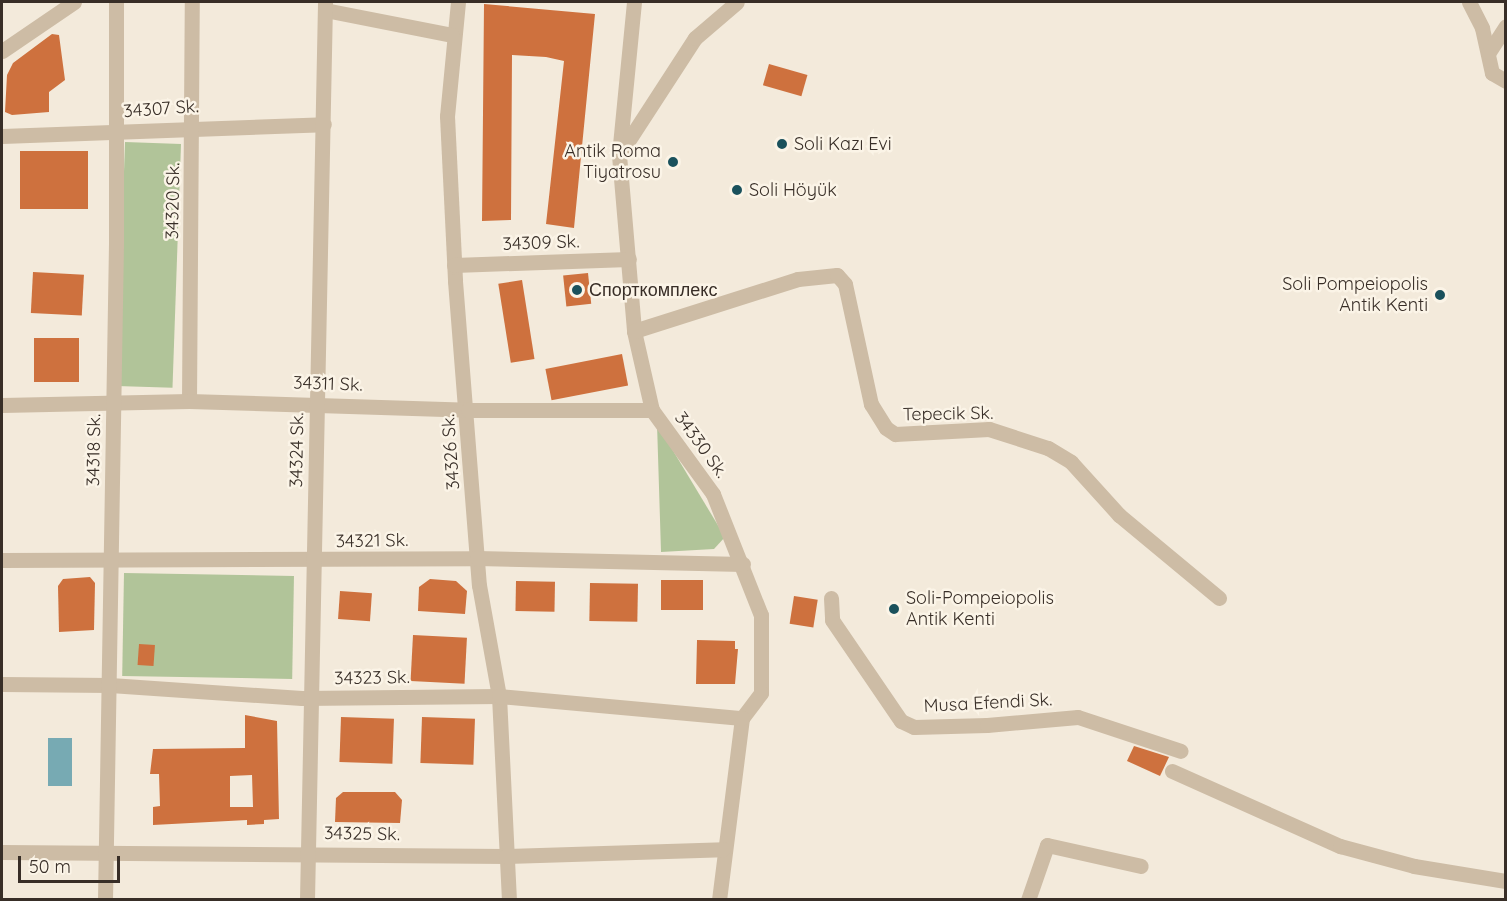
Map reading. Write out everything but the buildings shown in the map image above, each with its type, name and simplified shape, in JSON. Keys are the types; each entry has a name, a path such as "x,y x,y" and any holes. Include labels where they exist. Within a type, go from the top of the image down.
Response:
{"street":[{"path":"2,51 74,2"},
{"name":"34318 Sk.","path":"105,900 111,685 118,131 116,2"},
{"name":"34320 Sk.","path":"189,401 194,126 192,2"},
{"name":"34326 Sk.","path":"458,2 452,35 447,116 454,265 468,410 477,558 499,696 509,900"},
{"name":"34330 Sk.","path":"634,2 619,155 634,331 652,410 713,494 743,564 761,615 761,693 742,718 723,849 719,900"},
{"path":"619,155 695,38 737,2"},
{"path":"1469,2 1496,48"},
{"path":"325,6 452,35"},
{"name":"34324 Sk.","path":"307,900 305,852 308,699 315,561 325,6"},
{"path":"1506,26 1496,48 1492,73 1506,81"},
{"name":"34307 Sk.","path":"2,136 194,126 324,124"},
{"name":"34309 Sk.","path":"454,265 629,259"},
{"name":"Tepecik Sk.","path":"634,331 798,279 837,275 845,284 871,404 886,428 895,434 989,429 1048,448 1071,462 1119,515 1219,598"},
{"name":"34311 Sk.","path":"2,405 189,401 317,402 468,410 652,410"},
{"name":"34321 Sk.","path":"2,560 315,561 477,558 743,564"},
{"name":"Musa Efendi Sk.","path":"831,598 832,620 902,722 914,727 987,725 1078,717 1181,751"},
{"name":"34323 Sk.","path":"2,684 111,685 308,699 499,696 742,718"},
{"path":"1172,771 1340,846 1414,866 1506,881"},
{"path":"1028,900 1047,845 1141,866"},
{"name":"34325 Sk.","path":"2,852 305,852 506,856 723,849"}],"green space":[{"path":"125,142 181,144 172,388 117,386"},
{"path":"657,424 725,537 714,549 661,552"},
{"path":"124,573 294,576 292,679 122,676"}],"water":[{"path":"48,738 72,738 72,786 48,786"}],"place":[{"name":"Soli Kazı Evi","path":"782,144"},
{"name":"Antik Roma Tiyatrosu","path":"673,162"},
{"name":"Soli Höyük","path":"737,190"},
{"name":"Спорткомплекс","path":"577,290"},
{"name":"Soli Pompeiopolis Antik Kenti","path":"1440,295"},
{"name":"Soli-Pompeiopolis Antik Kenti","path":"894,609"}]}
